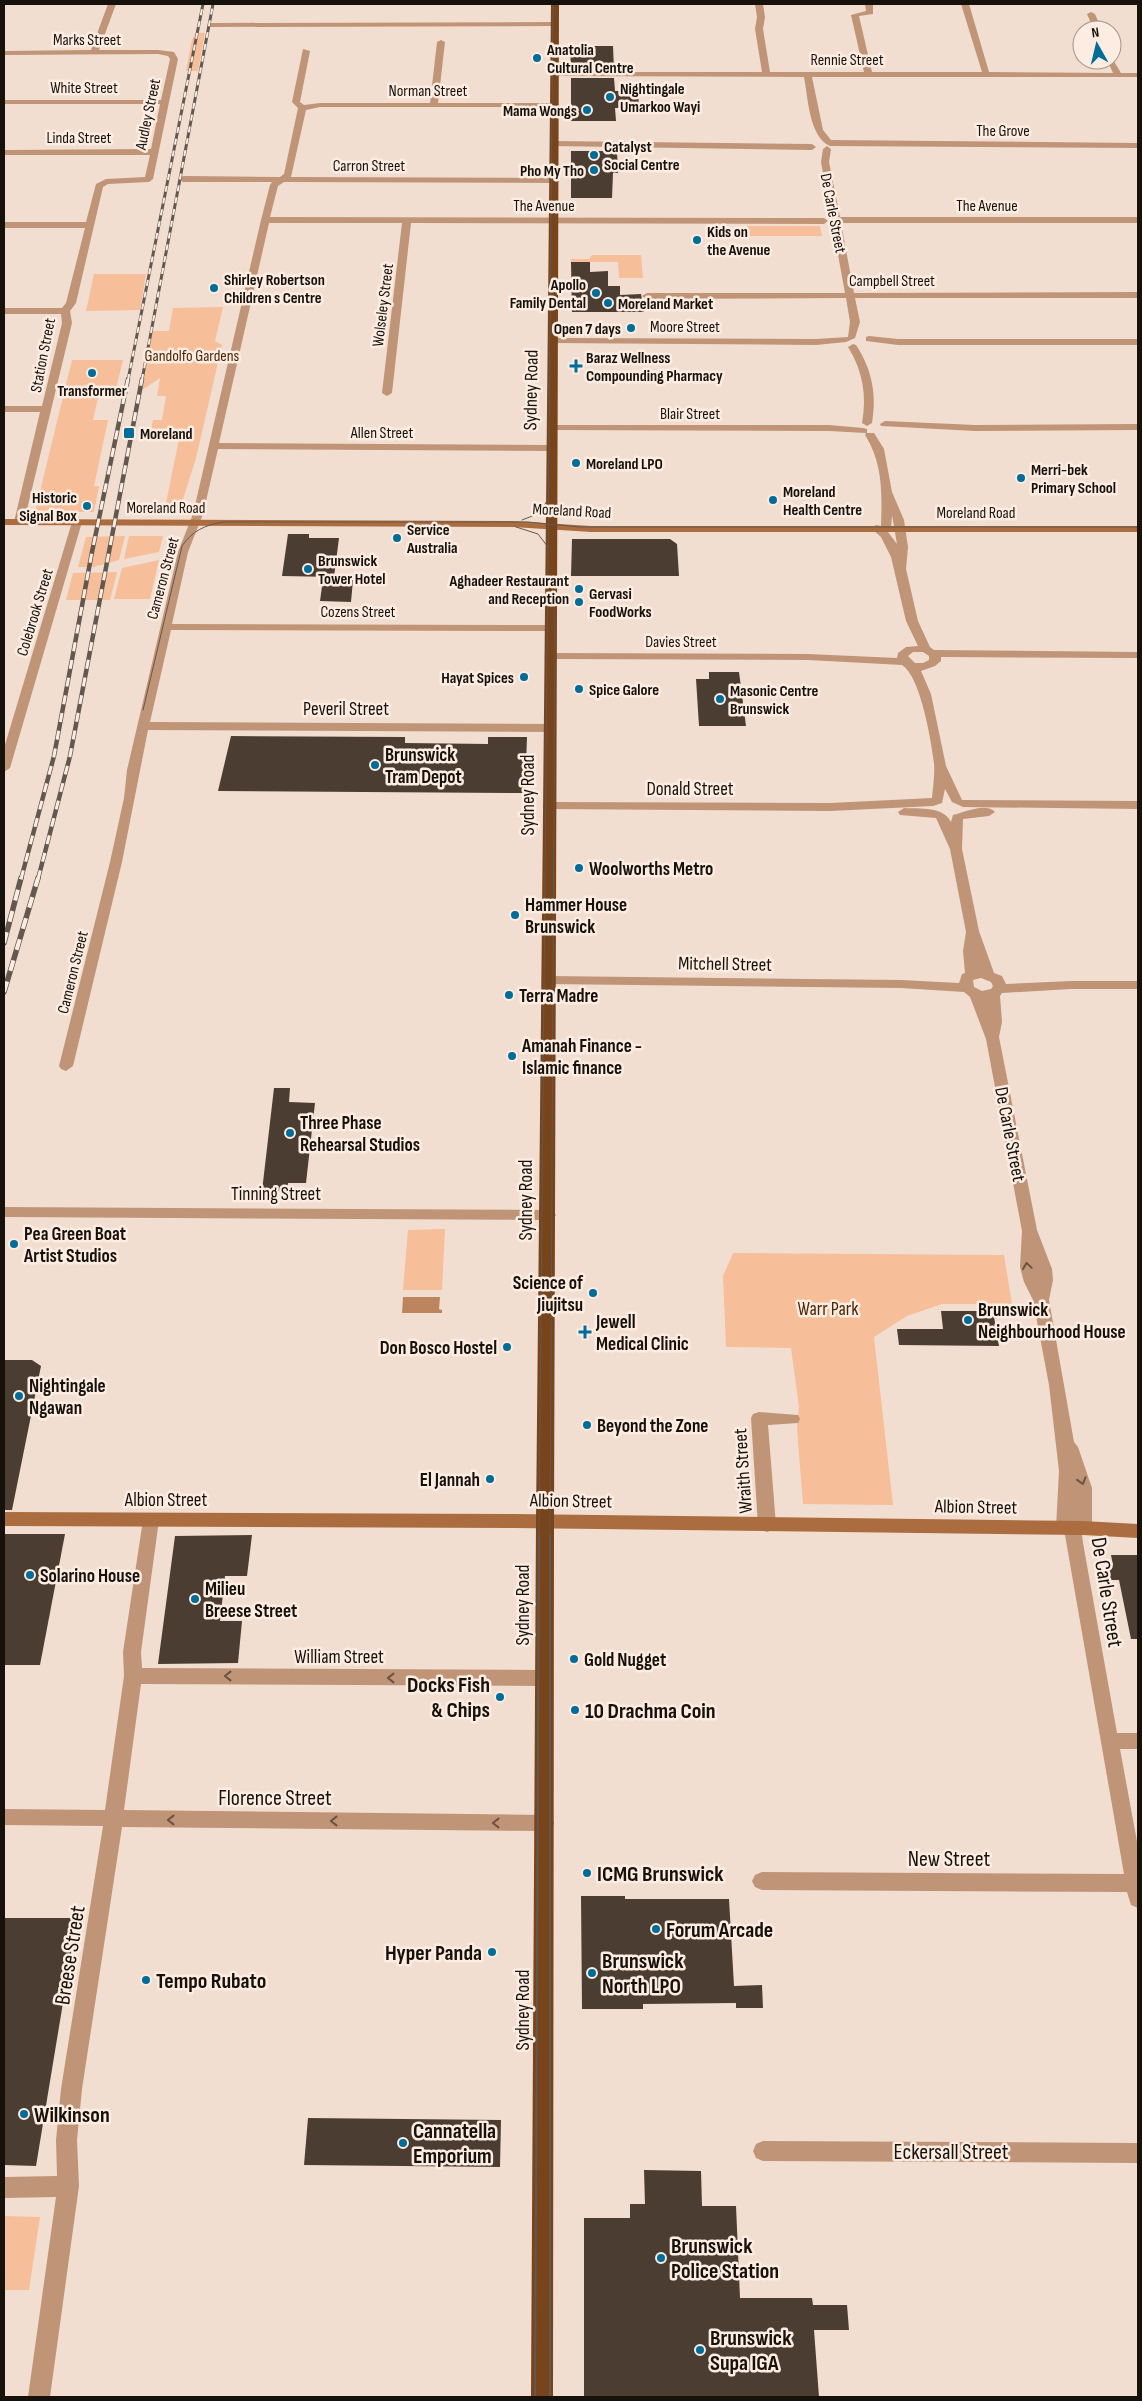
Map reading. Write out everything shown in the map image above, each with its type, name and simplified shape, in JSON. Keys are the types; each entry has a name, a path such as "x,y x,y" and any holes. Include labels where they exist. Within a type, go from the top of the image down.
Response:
{"highway":[{"name":"Sydney Road","path":"542,2397 544,1678 555,4"}],"main road":[{"name":"Moreland Road","path":"4,522 506,524 579,529 1138,529"},
{"name":"Albion Street","path":"4,1519 545,1521 1074,1528 1138,1531"}],"street":[{"path":"94,53 112,4"},
{"path":"759,4 761,17 759,29 766,74"},
{"path":"868,74 855,16 870,12 869,4"},
{"path":"965,4 986,74"},
{"path":"1091,14 1094,20"},
{"path":"211,25 555,24"},
{"path":"434,105 441,42"},
{"name":"Cameron Street","path":"66,1066 116,862 142,726 183,552 195,523 265,220 274,185 288,175 302,108 296,102 306,51"},
{"name":"Marks Street","path":"4,53 171,54"},
{"name":"Audley Street","path":"148,180 174,59 171,54"},
{"path":"1116,70 1118,75"},
{"name":"Rennie Street","path":"555,74 1138,75"},
{"path":"807,74 819,130 829,145"},
{"name":"White Street","path":"4,102 165,102"},
{"name":"Norman Street","path":"302,108 314,105 555,105"},
{"path":"554,144 813,145 819,130"},
{"name":"The Grove","path":"813,145 1138,146"},
{"name":"De Carle Street","path":"813,145 824,162 855,322 868,342"},
{"name":"De Carle Street","path":"824,162 829,145"},
{"name":"Linda Street","path":"4,152 154,152"},
{"name":"Station Street","path":"19,522 67,323 65,311 71,303 101,184 148,180"},
{"name":"Carron Street","path":"183,180 555,181"},
{"name":"The Avenue","path":"265,220 824,221"},
{"name":"Wolseley Street","path":"387,393 406,220"},
{"name":"The Avenue","path":"836,220 1138,220"},
{"path":"4,225 90,225"},
{"name":"Campbell Street","path":"647,296 1138,295"},
{"path":"4,311 65,311"},
{"name":"De Carle Street","path":"849,342 855,322"},
{"name":"Moore Street","path":"553,341 868,342"},
{"path":"849,342 862,360 871,407 885,429 1138,427"},
{"path":"862,360 868,342 1138,342"},
{"path":"866,428 871,407"},
{"path":"4,409 46,409"},
{"name":"Blair Street","path":"552,428 885,429"},
{"name":"De Carle Street","path":"866,428 879,449 888,494 895,507 901,529 904,548 901,574"},
{"name":"De Carle Street","path":"879,449 885,429"},
{"name":"Allen Street","path":"212,446 552,448"},
{"name":"De Carle Street","path":"888,494 881,529 892,547 901,574 912,622 930,658 926,694"},
{"name":"Colebrook Street","path":"4,768 77,522"},
{"name":"De Carle Street","path":"912,622 908,658 926,694 940,765 960,809 956,849"},
{"name":"Cozens Street","path":"166,627 550,628"},
{"path":"908,658 1138,655"},
{"name":"Davies Street","path":"550,656 908,658"},
{"path":"908,658 1138,662"},
{"name":"Peveril Street","path":"142,726 550,728"},
{"name":"De Carle Street","path":"940,765 937,808 956,849 972,931 994,984 995,1022 993,1039"},
{"path":"937,808 1138,805"},
{"name":"Donald Street","path":"550,806 937,808"},
{"path":"937,808 994,812 1138,813"},
{"name":"De Carle Street","path":"972,931 970,984 993,1039 1029,1230 1026,1269 1030,1282 1041,1300 1066,1436 1068,1509 1074,1528 1074,1543 1137,1891"},
{"name":"Mitchell Street","path":"548,980 970,984"},
{"path":"970,984 994,984"},
{"path":"970,984 1138,986"},
{"name":"Tinning Street","path":"4,1212 548,1215"},
{"name":"Wraith Street","path":"767,1524 760,1418 792,1419"},
{"name":"Breese Street","path":"39,2397 68,2186 65,2166 71,2097 114,1820 133,1676 132,1652 152,1520"},
{"name":"William Street","path":"133,1676 544,1678"},
{"path":"1110,1741 1138,1742"},
{"name":"Florence Street","path":"4,1817 114,1820 545,1823"},
{"name":"New Street","path":"762,1881 1137,1891"},
{"name":"Eckersall Street","path":"763,2150 1138,2153"},
{"path":"4,2187 68,2186"}],"green space":[{"path":"196,33 205,33 198,71 186,71 192,39"},
{"path":"747,226 820,226 822,236 748,236"},
{"path":"592,255 641,255 643,278 619,278 618,262 571,262 571,259 589,259"},
{"path":"94,274 146,274 140,310 86,311"},
{"name":"Gandolfo Gardens","path":"223,307 215,341 222,345 196,458 179,512 164,513 179,439 149,440 153,420 162,420 166,396 157,396 160,378 139,392 151,331 169,331 173,308"},
{"name":"Gandolfo Gardens","path":"72,360 123,360 114,397 98,398 93,420 108,420 94,486 99,486 94,512 35,512"},
{"path":"125,536 119,560 94,567 78,567 86,537"},
{"path":"129,536 163,536 159,552 124,559"},
{"path":"159,560 150,599 114,599 122,568"},
{"path":"117,572 110,600 66,600 73,573"},
{"path":"445,1229 442,1290 403,1290 408,1230"},
{"name":"Warr Park","path":"733,1253 1004,1255 1012,1304 942,1304 907,1316 874,1337 893,1505 803,1504 797,1429 799,1407 791,1348 726,1347 723,1276"},
{"path":"4,2216 40,2217 29,2290 4,2290"}],"shaded area":[{"path":"403,1297 440,1297 439,1309 442,1310 442,1313 402,1313"}],"building":[{"path":"570,46 613,46 614,70 571,70"},
{"path":"571,78 614,78 615,91 638,91 639,108 615,108 616,121 571,121"},
{"path":"571,151 617,151 618,173 613,173 612,198 571,198"},
{"path":"571,262 590,262 590,272 608,271 608,286 620,286 620,295 641,294 644,312 572,312"},
{"name":"Brunswick Tower Hotel","path":"288,534 309,534 309,538 339,538 334,577 282,576"},
{"path":"572,539 670,539 677,544 679,576 571,576"},
{"path":"323,579 353,580 351,602 320,601"},
{"name":"Masonic Centre Brunswick","path":"709,672 739,672 746,726 699,726 696,679 709,679"},
{"name":"Brunswick Tram Depot","path":"231,736 405,737 405,743 488,744 488,737 527,737 525,793 218,791"},
{"name":"Three Phase Rehearsal Studios","path":"274,1088 290,1088 289,1102 315,1103 306,1183 288,1183 287,1192 262,1191"},
{"name":"Brunswick Neighbourhood House","path":"941,1311 993,1311 999,1346 899,1345 897,1329 943,1329"},
{"path":"4,1360 32,1360 41,1366 12,1510 4,1510"},
{"name":"Solarino House","path":"4,1534 65,1534 40,1665 4,1665"},
{"name":"Milieu Breese Street","path":"252,1535 247,1576 225,1576 220,1621 242,1621 238,1663 158,1664 175,1536"},
{"path":"1111,1555 1138,1555 1138,1639 1131,1639 1119,1580 1109,1580 1106,1565 1113,1565"},
{"name":"Forum Arcade","path":"581,1896 625,1896 625,1899 729,1899 734,1986 762,1985 763,2008 736,2008 736,2003 643,2004 643,2009 582,2009"},
{"path":"4,1918 77,1918 36,2166 4,2165"},
{"name":"Cannatella Emporium","path":"308,2118 501,2120 500,2167 304,2165"},
{"name":"Brunswick Supa IGA","path":"644,2170 701,2171 702,2206 736,2206 740,2298 812,2298 813,2305 847,2305 849,2330 814,2330 819,2397 584,2397 584,2218 630,2218 630,2204 645,2204"}],"tram line":[{"path":"548,524 553,4"},
{"path":"522,520 540,513 548,499"},
{"path":"143,710 182,546 190,536 210,525 223,522 528,522 548,524"},
{"path":"539,1536 548,524"},
{"path":"548,524 579,527 1138,527"},
{"path":"516,527 538,534 548,547"},
{"path":"550,1536 555,601"},
{"path":"535,2397 539,1535"},
{"path":"550,1536 550,2397"}],"railway":[{"path":"128,380 203,4"},
{"path":"142,380 213,4"},
{"path":"21,879 54,756 92,552 128,379"},
{"path":"38,879 70,756 142,379"},
{"path":"4,943 21,878"},
{"path":"4,992 38,878"}],"place":[{"name":"Anatolia Cultural Centre","path":"537,58"},
{"name":"Nightingale Umarkoo Wayi","path":"610,97"},
{"name":"Mama Wongs","path":"587,110"},
{"name":"Catalyst Social Centre","path":"594,155"},
{"name":"Pho My Tho","path":"594,170"},
{"name":"Kids on the Avenue","path":"697,240"},
{"name":"Shirley Robertson Children s Centre","path":"214,288"},
{"name":"Apollo Family Dental","path":"596,293"},
{"name":"Moreland Market","path":"608,303"},
{"name":"Open 7 days","path":"631,328"},
{"name":"Baraz Wellness Compounding Pharmacy","path":"576,366"},
{"name":"Transformer","path":"92,373"},
{"name":"Moreland","path":"129,433"},
{"name":"Moreland LPO","path":"576,463"},
{"name":"Merri-bek Primary School","path":"1021,478"},
{"name":"Moreland Health Centre","path":"773,500"},
{"name":"Historic Signal Box","path":"87,506"},
{"name":"Service Australia","path":"397,538"},
{"name":"Brunswick Tower Hotel","path":"308,569"},
{"name":"Aghadeer Restaurant and Reception","path":"579,589"},
{"name":"Gervasi FoodWorks","path":"579,602"},
{"name":"Hayat Spices","path":"524,677"},
{"name":"Spice Galore","path":"579,689"},
{"name":"Masonic Centre Brunswick","path":"720,699"},
{"name":"Brunswick Tram Depot","path":"375,765"},
{"name":"Woolworths Metro","path":"579,868"},
{"name":"Hammer House Brunswick","path":"515,915"},
{"name":"Terra Madre","path":"509,995"},
{"name":"Amanah Finance - Islamic finance","path":"512,1056"},
{"name":"Three Phase Rehearsal Studios","path":"290,1133"},
{"name":"Pea Green Boat Artist Studios","path":"14,1244"},
{"name":"Science of Jiujitsu","path":"593,1293"},
{"name":"Brunswick Neighbourhood House","path":"968,1320"},
{"name":"Jewell Medical Clinic","path":"585,1332"},
{"name":"Don Bosco Hostel","path":"507,1347"},
{"name":"Nightingale Ngawan","path":"19,1396"},
{"name":"Beyond the Zone","path":"587,1425"},
{"name":"El Jannah","path":"490,1479"},
{"name":"Solarino House","path":"30,1575"},
{"name":"Milieu Breese Street","path":"195,1599"},
{"name":"Gold Nugget","path":"574,1659"},
{"name":"Docks Fish & Chips","path":"500,1697"},
{"name":"10 Drachma Coin","path":"575,1710"},
{"name":"ICMG Brunswick","path":"587,1873"},
{"name":"Forum Arcade","path":"656,1929"},
{"name":"Hyper Panda","path":"492,1952"},
{"name":"Brunswick North LPO","path":"592,1973"},
{"name":"Tempo Rubato","path":"146,1980"},
{"name":"Wilkinson","path":"24,2114"},
{"name":"Cannatella Emporium","path":"403,2143"},
{"name":"Brunswick Police Station","path":"661,2258"},
{"name":"Brunswick Supa IGA","path":"700,2350"}]}
